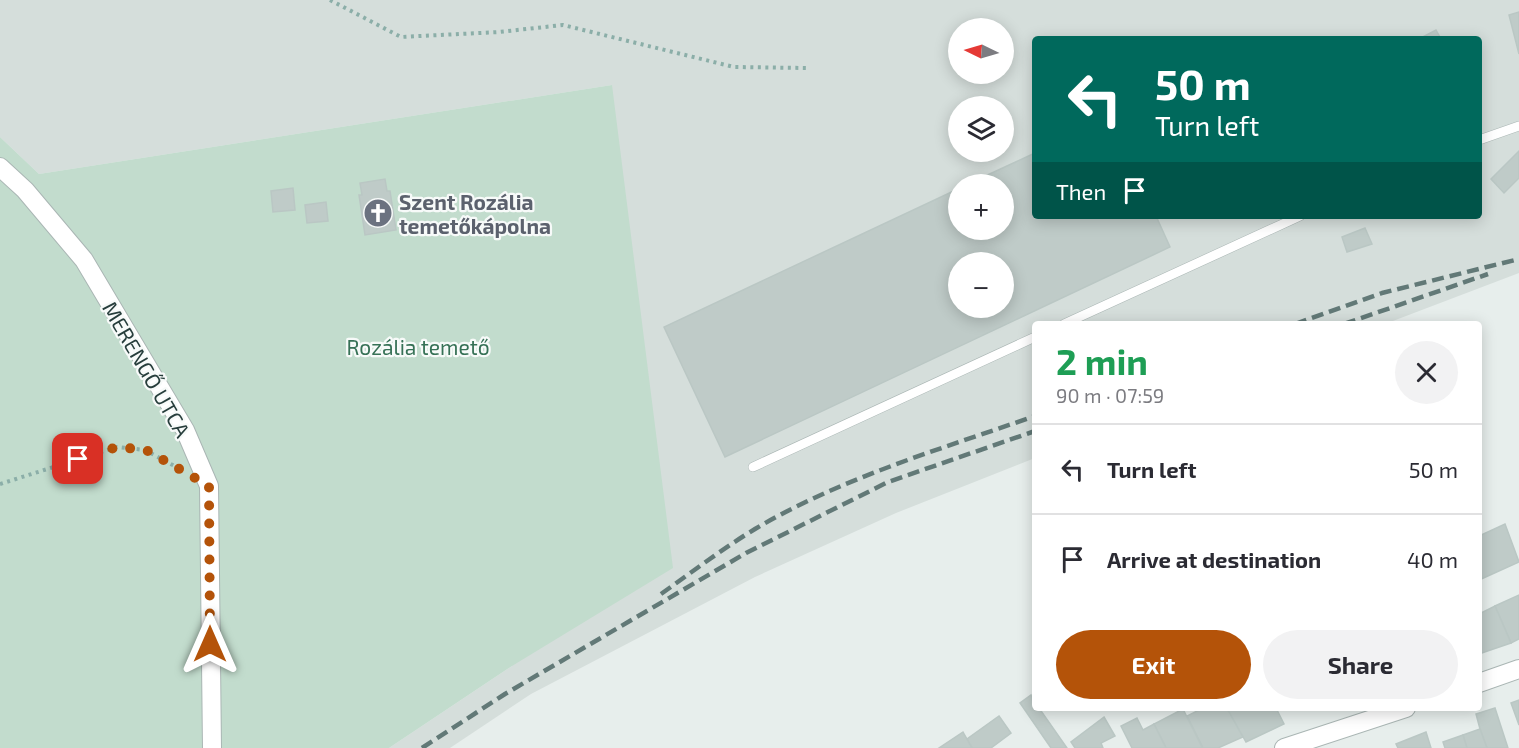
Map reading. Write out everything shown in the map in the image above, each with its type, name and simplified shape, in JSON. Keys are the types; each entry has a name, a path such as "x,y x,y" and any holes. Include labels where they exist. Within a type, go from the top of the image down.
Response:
{"street":[{"name":"MERENGŐ UTCA","path":"0,167 25,190 84,260 185,430 209,486 213,748"},
{"path":"1482,682 1519,669"},
{"path":"1284,748 1397,711"}],"lane":[{"path":"1482,139 1519,126"},
{"path":"1071,321 1293,219"},
{"path":"753,467 1032,339"}],"path":[{"path":"330,0 401,37 500,32 562,25 734,67 807,68"},
{"path":"0,484 117,447 146,450 209,486"}],"shaded area":[{"path":"0,0 1519,0 1519,273 1393,321 1032,321 1032,459 896,513 755,577 531,694 450,748 389,748 512,666 612,85 39,174 0,137"}],"green space":[{"name":"Rozália temető","path":"612,85 673,568 512,666 389,748 0,748 0,137 39,174"}],"building":[{"path":"1519,12 1519,54 1509,15"},
{"path":"1436,30 1439,36 1425,36"},
{"path":"1519,151 1519,178 1504,193 1491,179"},
{"path":"1032,154 1032,219 1157,219 1170,247 725,457 664,327 948,194 948,240 1014,240 1014,174 990,174"},
{"name":"Szent Rozália temetőkápolna","path":"385,179 387,191 390,191 396,230 365,235 359,195 362,195 360,183"},
{"path":"293,188 295,210 273,212 271,191"},
{"path":"326,202 328,221 307,223 305,205"},
{"path":"1365,228 1372,244 1347,252 1342,237"},
{"path":"1505,524 1519,562 1482,579 1482,535"},
{"path":"1519,595 1519,639 1511,643 1495,606"},
{"path":"1495,606 1511,643 1482,653 1482,612"},
{"path":"1031,695 1032,711 1041,711 1067,748 1051,748 1020,703"},
{"path":"1519,700 1519,725 1511,703"},
{"path":"1495,708 1508,748 1487,748 1480,729 1476,714"},
{"path":"1179,711 1184,711 1202,747 1166,748 1154,724"},
{"path":"1197,711 1229,711 1243,737 1218,748 1203,748 1187,716"},
{"path":"1229,711 1278,711 1284,724 1246,742"},
{"path":"999,716 1011,733 991,748 972,748 967,739"},
{"path":"1104,717 1115,736 1101,743 1103,748 1075,748 1071,742"},
{"path":"1137,718 1143,730 1154,724 1166,748 1132,748 1121,726"},
{"path":"1480,729 1487,748 1467,748 1463,735"},
{"path":"963,732 972,748 939,748"},
{"path":"1426,732 1431,748 1398,748 1396,744"},
{"path":"1463,735 1467,748 1445,748 1443,742"}],"railway":[{"path":"1303,321 1382,293 1519,259"},
{"path":"1353,321 1488,274"},
{"path":"661,594 755,529 822,494 892,466 1032,417"},
{"path":"422,748 505,694 746,553 888,482 1032,432"}],"place":[{"name":"Szent Rozália temetőkápolna","path":"378,213"}],"route":[{"path":"78,459 117,447 146,450 209,486 210,644"}]}
